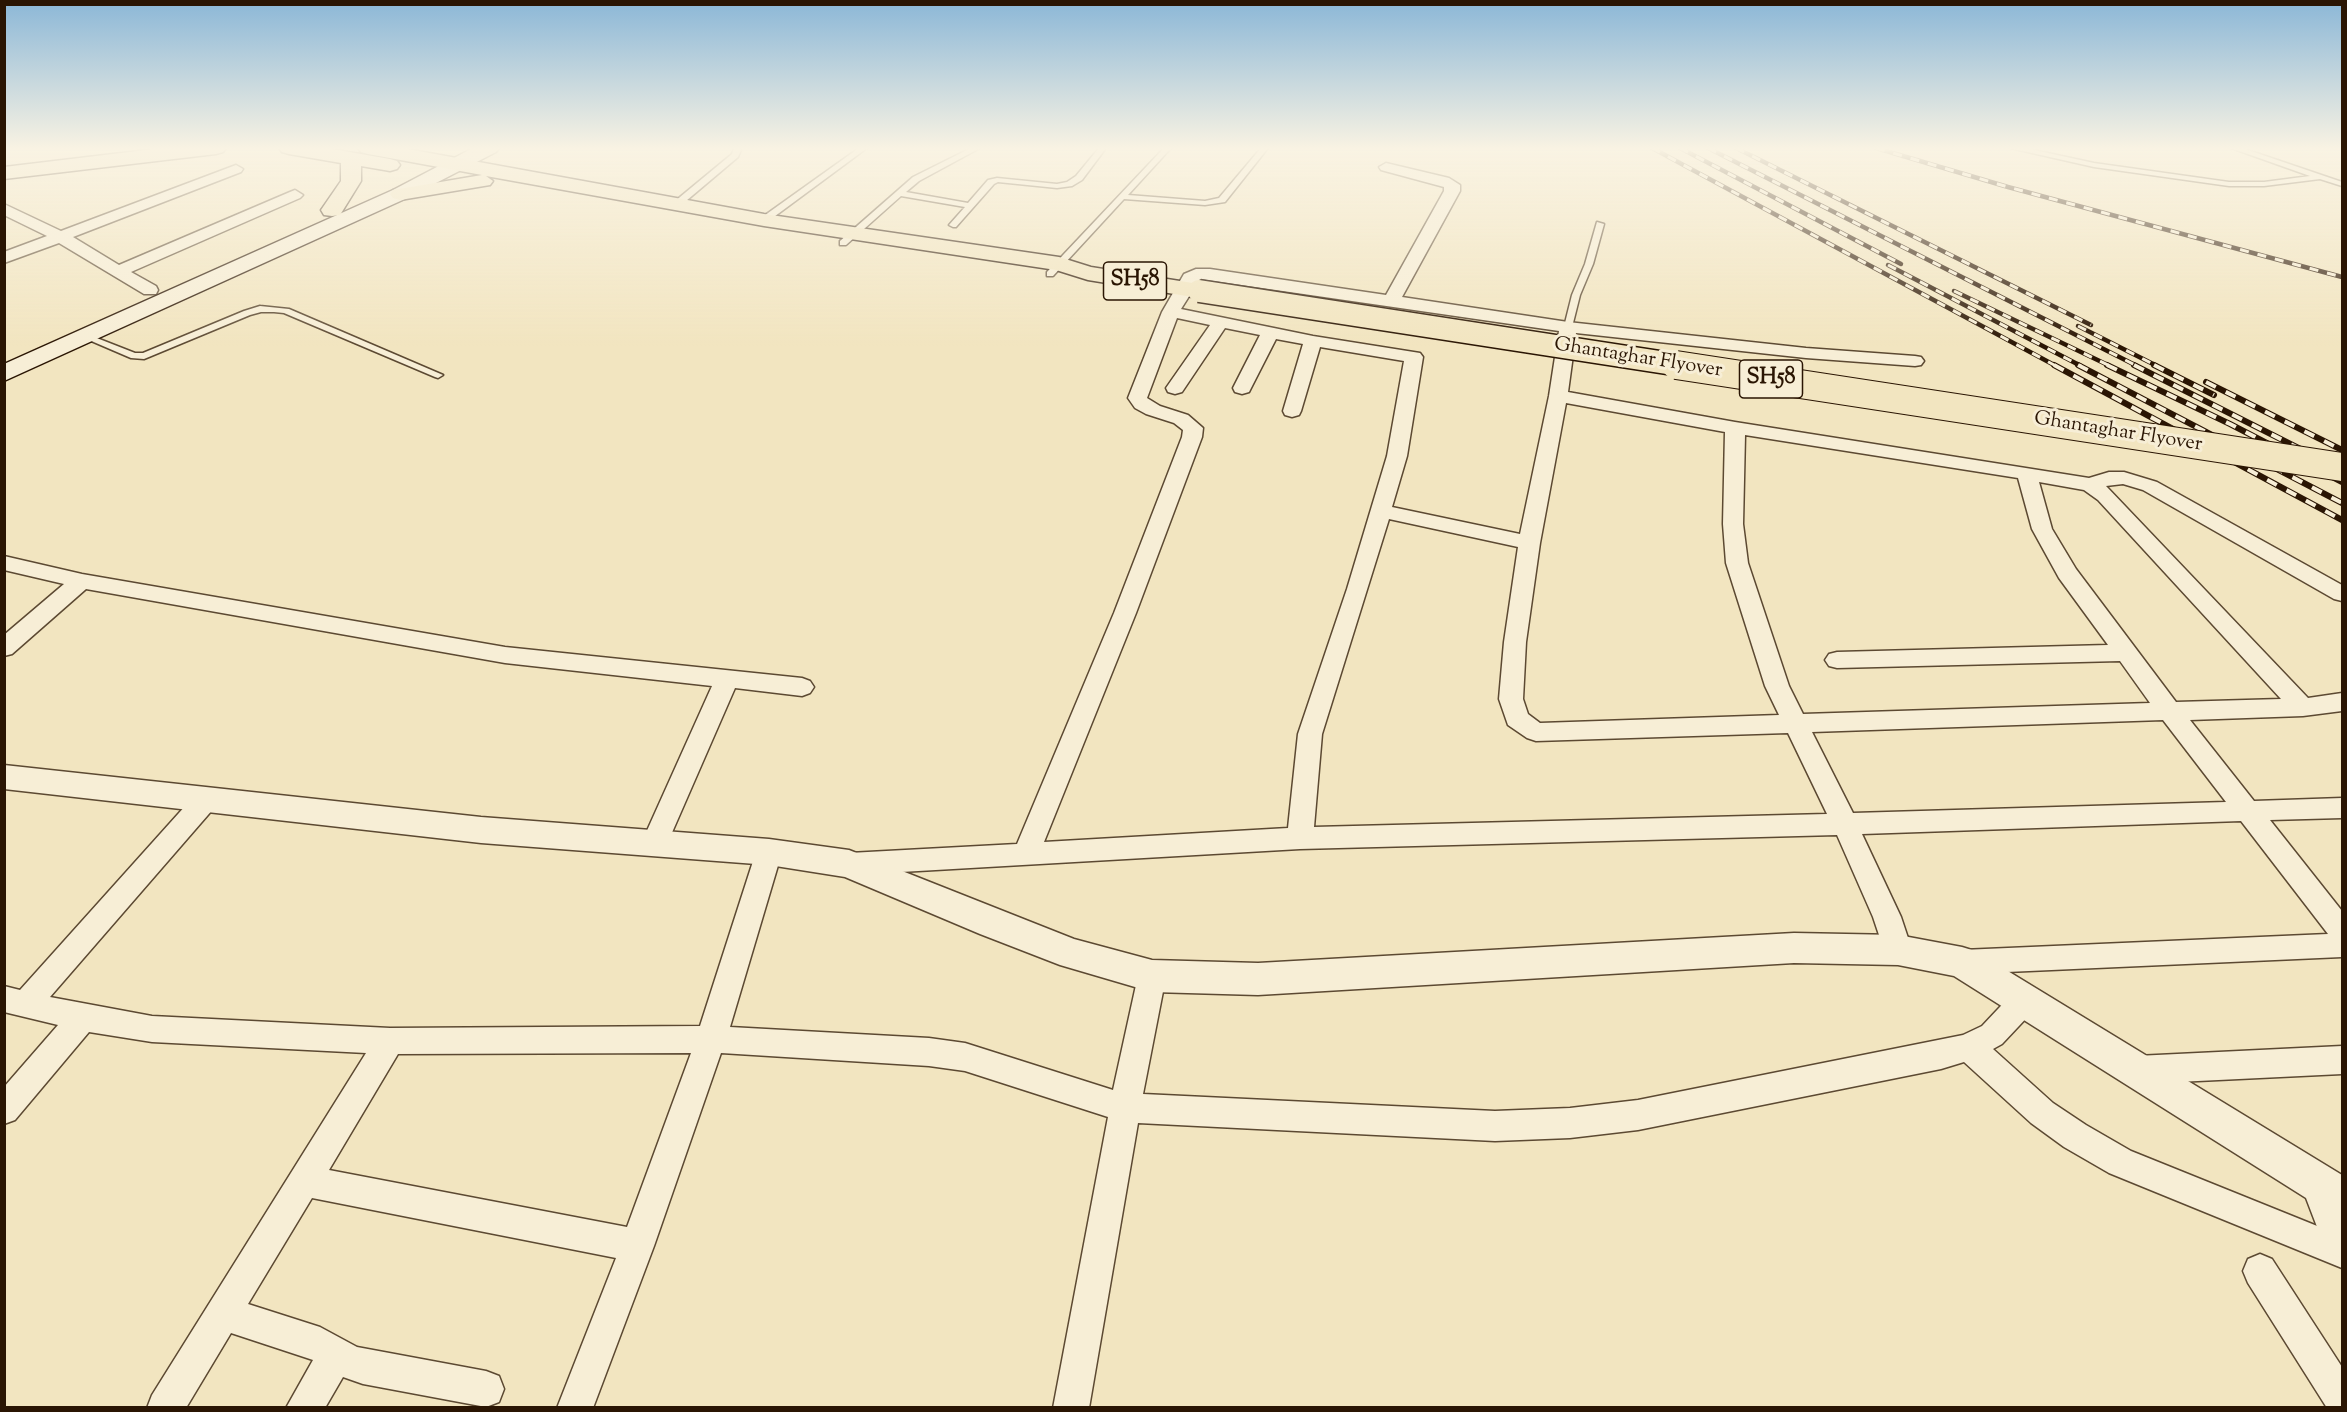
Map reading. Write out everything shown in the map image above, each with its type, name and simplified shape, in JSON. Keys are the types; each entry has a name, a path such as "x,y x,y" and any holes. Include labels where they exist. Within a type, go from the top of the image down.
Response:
{"main road":[{"path":"4,355 323,214"},
{"path":"4,374 356,214"},
{"name":"SH58","path":"664,214 753,230 848,238"},
{"name":"SH58","path":"731,214 848,238 1190,290"},
{"name":"Ghantaghar Flyover","path":"1190,290 2343,467"}],"street":[{"path":"14,214 61,237 150,290"},
{"path":"4,258 120,214"},
{"path":"119,271 251,214"},
{"path":"1392,300 1439,214"},
{"path":"1026,853 1125,613 1192,437 1193,428 1181,419 1153,410 1137,398 1172,312 1190,290 1190,278 1196,274 1210,274 1568,327 1806,353 1915,361"},
{"path":"1172,312 1313,341 1414,357 1397,456 1358,589 1310,734 1300,838"},
{"path":"1175,388 1221,322"},
{"path":"1568,327 1558,396 1529,543 1515,642 1511,699 1517,719 1536,732 2302,707 2343,702"},
{"path":"1242,388 1270,332"},
{"path":"1292,411 1313,341"},
{"path":"1558,396 1735,428 2091,485 2105,496 2302,707"},
{"path":"1735,428 1733,524 1737,563 1777,686 1845,824 1887,918 1898,950"},
{"path":"2027,473 2042,529 2067,573 2170,711 2343,930"},
{"path":"2091,485 2109,478 2124,478 2150,486 2343,594"},
{"path":"1381,511 1529,543"},
{"path":"4,563 82,581 505,655 802,687"},
{"path":"4,648 82,581"},
{"path":"1837,660 2127,653"},
{"path":"654,844 727,679"},
{"path":"4,777 481,830 769,852 849,864 1300,838 2343,808"},
{"path":"205,801 15,1002 82,1018 152,1029 390,1041 711,1039 929,1052 965,1057 1040,1079 1125,1108 1495,1126 1570,1123 1638,1114 1969,1047 1992,1035 2024,1001"},
{"path":"575,1407 637,1246 711,1039 769,852"},
{"path":"849,864 992,924 1072,954 1152,976 1258,979 1794,948 1898,950 1962,962 2343,945"},
{"path":"1962,962 2332,1192 2343,1238"},
{"path":"1071,1407 1125,1108 1152,976"},
{"path":"4,1110 82,1018"},
{"path":"165,1407 390,1041"},
{"path":"1969,1047 2042,1113 2075,1136 2120,1162 2343,1252"},
{"path":"2134,1070 2343,1060"},
{"path":"304,1181 637,1246"},
{"path":"2260,1271 2343,1398"},
{"path":"223,1313 320,1344 349,1362 486,1389"},
{"path":"304,1407 337,1354"}],"lane":[{"path":"764,220 772,214"},
{"path":"848,238 875,214"},
{"path":"952,225 963,214"},
{"path":"1054,269 1108,214"},
{"path":"1568,327 1576,295 1589,264 1600,224"},
{"path":"86,337 134,356 144,356 247,313 274,309 286,311 438,375"}],"railway":[{"path":"1774,214 2056,366"},
{"path":"1806,214 1901,264"},
{"path":"1838,214 2137,366"},
{"path":"1868,214 2091,325"},
{"path":"2108,214 2342,277"},
{"path":"1888,265 2081,366"},
{"path":"1954,291 2110,366"},
{"path":"2078,326 2157,366"},
{"path":"2054,365 2342,520"},
{"path":"2078,365 2342,503"},
{"path":"2107,365 2230,424 2342,482"},
{"path":"2134,365 2342,470"},
{"path":"2154,365 2214,395"},
{"path":"2206,382 2342,450"}]}
